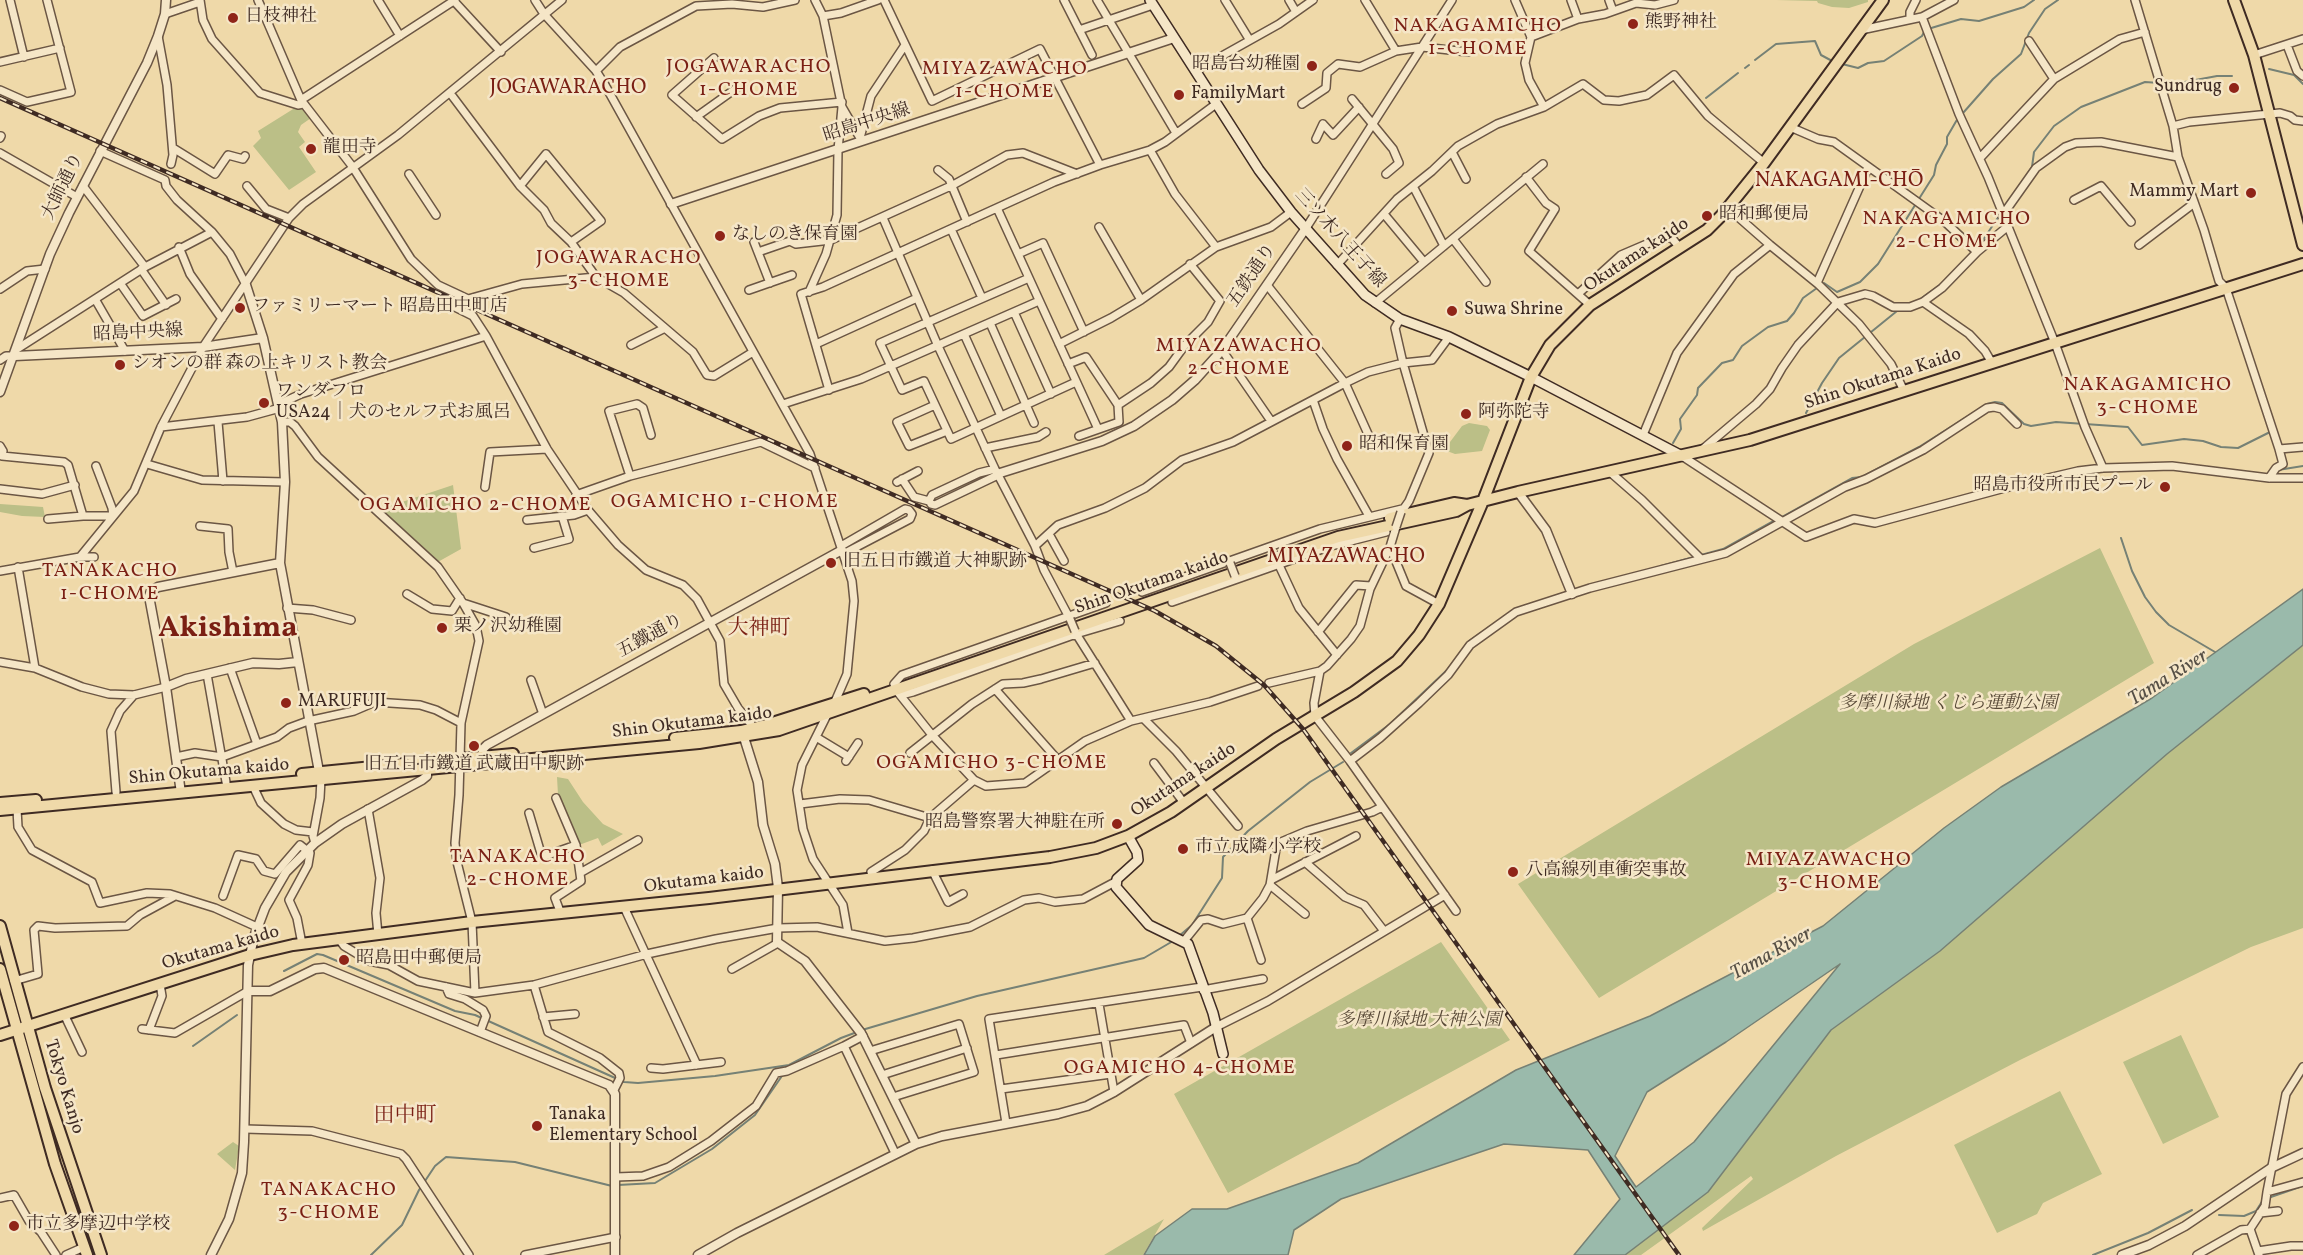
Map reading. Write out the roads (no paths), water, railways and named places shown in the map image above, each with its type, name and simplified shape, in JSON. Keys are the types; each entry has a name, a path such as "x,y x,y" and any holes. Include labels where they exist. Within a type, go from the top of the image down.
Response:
{"main road":[{"name":"Okutama kaido","path":"0,1035 250,955 302,944 472,922 624,907 1065,855 1096,848 1128,836 1184,803 1276,739 1397,661 1419,635 1439,604 1483,501 1531,377 1550,345 1590,305 1707,230 1764,163 1883,0"},
{"path":"2234,0 2254,55 2303,245"},
{"name":"三ツ木八王子線","path":"1152,2 1259,170 1291,212 1337,265 1375,303 1400,319 1449,338 1531,377 1682,456"},
{"name":"Shin Okutama Kaido","path":"1467,505 1750,440 2303,264"},
{"name":"Shin Okutama kaido","path":"0,803 116,792 253,786 319,776 779,730 897,690 1336,531 1454,503 1467,505"},
{"name":"Shin Okutama kaido","path":"0,810 226,782 427,769 482,757 742,734 754,728 833,705 897,690"},
{"path":"1128,836 1137,852 1138,860 1117,879 1116,887 1149,926 1189,946 1223,1054"},
{"name":"Tokyo Kanjo","path":"0,926 55,1164 85,1251"},
{"name":"Tokyo Kanjo","path":"0,972 22,1027 101,1255"}],"street":[{"path":"10,0 24,57"},
{"path":"0,90 27,102 71,92 47,0"},
{"name":"大師通り","path":"0,392 45,268 77,197 147,63 165,14 166,0"},
{"path":"258,0 302,102 353,170 411,260 438,285 468,299 522,284 596,277"},
{"path":"378,0 400,36"},
{"path":"165,14 200,1 203,20 212,39 260,93 298,105 454,0 501,52"},
{"path":"535,0 544,14 596,71 810,453 852,581 854,602 847,674 802,765 797,790 804,829 813,859 843,905 848,933"},
{"path":"80,557 134,491 161,427 203,347 289,218 303,204 353,170 450,93 562,0"},
{"path":"596,71 620,47 696,6 732,4 763,7 795,0"},
{"path":"815,0 823,16 842,104 860,138 871,96 905,45"},
{"path":"823,16 841,13 878,0"},
{"path":"884,0 932,101 1040,49 1100,165"},
{"path":"1064,0 1092,55"},
{"path":"1097,0 1176,133"},
{"path":"1225,0 1249,39"},
{"path":"1290,0 1296,12"},
{"path":"1195,71 1279,24 1313,0"},
{"path":"1365,0 1396,51"},
{"name":"五鉄通り","path":"997,473 1092,444 1134,426 1184,391 1222,350 1267,285 1452,0"},
{"path":"1515,0 1531,37 1525,63 1528,80 1544,107"},
{"path":"1571,0 1578,19"},
{"path":"1609,0 1613,11"},
{"path":"1531,37 1578,19 1636,3 1655,5 1674,0"},
{"path":"1910,19 1910,12 1916,0"},
{"path":"1860,31 1922,17 1954,0"},
{"path":"2135,0 2173,126 2178,157 2219,281 2226,288 2283,464 2272,473"},
{"path":"1079,30 1152,2"},
{"path":"1922,17 1959,114 1980,159 2055,343 2103,468"},
{"path":"1980,159 2054,79 2120,39 2145,32"},
{"path":"158,36 167,85 173,148 171,164"},
{"name":"昭島中央線","path":"671,204 1174,38"},
{"path":"2254,55 2303,39"},
{"path":"2030,41 2054,79"},
{"path":"2287,45 2297,71 2303,76"},
{"path":"1302,104 1326,88 1327,73 1338,64 1360,67 1396,51 1422,47 1468,52"},
{"path":"0,62 60,48"},
{"path":"714,58 672,95 722,139 759,116 780,108 842,104"},
{"path":"1337,265 1397,199 1452,152 1486,129 1544,107 1583,84 1604,100 1619,101 1647,95 1674,75 1708,116 1764,163"},
{"path":"696,117 738,87"},
{"path":"450,93 520,186 544,210 551,223 571,242 596,277 624,293 693,352 707,375 714,376 753,352"},
{"path":"1352,99 1393,149 1399,163 1386,174"},
{"path":"809,292 831,240 837,215 838,150 842,104"},
{"path":"829,390 802,293 809,292 1077,174 1150,150 1216,104"},
{"path":"1316,138 1323,124 1333,135 1359,107"},
{"path":"2173,126 2189,122 2270,116 2280,113 2303,121"},
{"path":"1790,127 1818,140 1834,142 1944,221 1976,251"},
{"path":"2001,214 2036,168 2066,147 2083,142 2101,142 2178,157"},
{"path":"173,148 215,174 228,155 243,159 245,156"},
{"path":"1150,150 1175,194 1216,247"},
{"path":"100,151 165,180 166,186 177,200 212,232 230,254 246,285 263,338 282,422 285,482 279,563 319,776 320,798 313,832 315,843"},
{"path":"1452,152 1466,178"},
{"path":"0,153 77,197"},
{"path":"758,252 790,241 796,244 831,240 953,185 1007,155 1023,153 1077,174"},
{"path":"520,186 546,154 601,221 571,242"},
{"path":"1375,303 1543,164"},
{"path":"1819,285 1868,168"},
{"path":"938,170 953,185 967,222"},
{"path":"412,176 436,214"},
{"path":"1526,177 1546,203 1555,209 1529,251 1590,305"},
{"path":"83,186 143,268 166,305"},
{"path":"247,186 266,209 289,218"},
{"path":"1413,186 1444,246"},
{"path":"2074,200 2101,186 2131,222"},
{"path":"2139,245 2193,204"},
{"path":"997,208 1098,429"},
{"path":"1728,208 1819,285 1868,333 1891,364 1904,391"},
{"path":"1059,344 1141,300 1216,247 1271,227 1291,212"},
{"path":"1384,214 1424,262"},
{"path":"883,218 916,298 975,428 1035,546 1044,570 1070,618 1075,633 1131,721"},
{"path":"1099,227 1141,300"},
{"path":"1700,452 1770,389 1798,345 1838,302 1865,294 1893,307 1910,307 1923,302 1960,272 1976,251 2007,228"},
{"path":"951,229 982,298"},
{"path":"0,360 16,352 143,268 179,247 212,232"},
{"path":"1578,294 1621,255 1649,243 1671,237 1680,248"},
{"path":"1453,239 1486,282"},
{"path":"754,242 770,283"},
{"path":"1018,254 1043,243 1084,332"},
{"path":"1643,435 1677,353 1734,274 1770,245"},
{"path":"179,247 190,274 222,319"},
{"path":"1118,405 1151,383 1169,367 1185,345 1208,322 1220,301 1190,264"},
{"path":"0,289 27,271 45,268"},
{"path":"748,290 792,275"},
{"path":"1029,278 879,343 902,390 924,381 951,439 1076,382"},
{"path":"120,283 143,316 176,299"},
{"path":"1267,285 1345,383 1368,434"},
{"path":"816,344 916,298"},
{"path":"95,299 125,351"},
{"path":"783,404 891,367 1039,301"},
{"path":"1923,302 1969,334 1992,363"},
{"path":"455,307 473,316 547,449 588,510 618,544 646,570 683,585 697,599 720,641 724,684 754,728"},
{"path":"1014,312 1051,394"},
{"path":"1269,683 1320,671 1337,655 1360,626 1371,586 1390,547 1402,511 1409,501 1429,453 1395,328 1400,319"},
{"path":"990,323 1034,423"},
{"path":"631,345 663,328"},
{"path":"964,334 1001,416"},
{"path":"161,427 247,417 280,406 301,394 486,336"},
{"name":"昭島中央線","path":"16,352 125,351 203,347 263,338"},
{"path":"1035,546 1058,525 1105,508 1145,488 1182,460 1233,442 1368,372 1403,363 1432,360 1449,338"},
{"path":"1222,350 1271,421"},
{"path":"1068,364 1086,357 1118,405 1119,422 1079,436"},
{"path":"1313,399 1323,429 1337,459 1369,516"},
{"path":"630,476 609,411 637,404 643,408 651,435"},
{"path":"935,405 897,422 909,446 947,431"},
{"path":"1350,761 1380,738 1448,675 1470,645 1516,612 1571,592 1699,557 1726,553 1779,519 1923,450 1988,408 1994,406 2002,409 2017,424"},
{"path":"218,422 223,481"},
{"path":"282,422 290,422 295,426 318,457 438,567 476,626 479,641 461,723 455,853 472,922 475,993"},
{"path":"985,448 1038,437 1046,432"},
{"path":"576,495 630,476 761,442 815,468"},
{"path":"0,446 3,451 1,460 64,462 68,465 83,516"},
{"path":"2278,449 2303,447"},
{"path":"485,487 489,453 547,449"},
{"path":"1682,456 1806,537 1854,519 1875,523 2001,489 2078,471 2103,468 2172,466 2272,473 2303,478"},
{"path":"147,464 202,480 285,482"},
{"path":"96,466 113,516"},
{"path":"918,471 899,480 914,497 929,501 932,495 980,473 997,473"},
{"path":"1610,472 1642,500 1699,557"},
{"path":"0,489 42,494 75,485"},
{"path":"1518,492 1546,530 1571,592"},
{"path":"905,509 912,514 910,519 842,550 905,509"},
{"path":"527,520 588,510"},
{"path":"1142,592 1320,529 1369,516 1402,511"},
{"path":"48,519 113,516"},
{"path":"534,548 569,539 562,516"},
{"path":"200,526 228,529 233,572"},
{"path":"1172,602 1235,577 1342,542 1396,528"},
{"path":"1049,534 1064,561"},
{"path":"1390,547 1406,586 1439,604"},
{"name":"五鐵通り","path":"482,757 483,749 487,744 842,550"},
{"path":"0,571 80,557 94,557"},
{"path":"1230,562 1235,577"},
{"path":"181,789 166,687 149,596 151,591 158,587 279,563"},
{"path":"1278,563 1299,608 1337,655"},
{"path":"18,567 34,668"},
{"path":"1318,632 1356,585 1371,586"},
{"path":"407,594 432,609 452,611 461,601"},
{"path":"461,601 506,617"},
{"path":"897,690 902,675 1070,618 1106,603"},
{"path":"287,608 313,610 351,620"},
{"path":"897,690 914,692 1075,633 1120,621"},
{"path":"0,662 34,668 82,687 109,694 134,695 253,663 298,662"},
{"path":"910,753 1003,684 1032,681 1095,663"},
{"path":"230,668 257,744"},
{"path":"1320,671 1314,703 1315,716 1350,761 1456,911"},
{"path":"207,674 226,782"},
{"path":"531,680 543,714"},
{"path":"897,690 932,735 974,780 986,786 1009,782 1025,783 1085,741 1131,721 1210,702 1258,686"},
{"path":"995,689 1058,760"},
{"path":"116,792 111,731 120,711 134,695"},
{"path":"176,757 195,753 222,757 277,737 289,728 308,721 354,711 375,702 384,701 430,708 461,723"},
{"path":"1144,719 1176,751 1238,826"},
{"path":"742,734 758,782 763,825 775,864 778,888 778,943"},
{"path":"816,737 848,759 858,743"},
{"path":"1154,763 1184,803"},
{"path":"212,1255 226,1226 243,1166 250,955 257,927 265,908 280,881 315,843 335,828 422,780 427,776 427,769"},
{"path":"873,877 871,872 905,850 924,831 930,818 974,780"},
{"path":"253,786 261,803 284,824 296,830 313,832"},
{"path":"556,798 576,845 581,880 555,898 561,914"},
{"path":"800,804 840,799 869,800 930,818"},
{"path":"1179,939 1202,920 1208,919 1223,924 1247,918 1263,898 1270,882 1276,849 1281,842 1307,831 1382,807"},
{"path":"16,809 18,827 32,850 92,882 100,903 147,893 175,896 215,908 257,927"},
{"path":"368,809 380,878 376,914 378,935"},
{"path":"529,813 542,857 576,845"},
{"path":"1270,882 1356,836"},
{"path":"580,873 638,840"},
{"path":"223,896 238,855 255,859 264,871 275,874 300,845 310,853 308,865 289,900 297,918 302,944"},
{"path":"1305,862 1346,897 1364,905 1384,931"},
{"path":"932,870 948,902 963,894"},
{"path":"338,938 344,946 369,961 389,965 418,981 475,993 534,985 647,954 778,928 817,927 885,941 952,931 970,927 1024,900 1039,898 1055,902 1083,899 1115,882"},
{"path":"1270,882 1305,914"},
{"path":"698,1255 737,1233 916,1144 942,1136 1087,1106 1114,1092 1216,1027 1268,1001 1445,895"},
{"path":"14,981 38,974 34,930 38,926 55,928 127,926 140,915 175,896"},
{"path":"624,907 697,1065"},
{"path":"1247,918 1261,960"},
{"path":"732,969 778,943"},
{"path":"778,943 806,961 860,1032 916,1144"},
{"path":"160,984 162,996 146,1029 175,1033 230,999 248,991 270,991 315,969 324,968 609,1085 617,1083"},
{"path":"1006,1123 990,1019 1263,979"},
{"path":"534,985 548,1032 600,1058 619,1073 615,1255"},
{"path":"446,987 449,994 465,999 483,1010 485,1018 480,1032"},
{"path":"1099,1004 1114,1092"},
{"path":"543,1017 570,1012"},
{"path":"64,1014 82,1053"},
{"path":"870,1051 959,1024 974,1072 893,1097"},
{"path":"996,1055 1184,1025 1191,1042"},
{"path":"616,1182 669,1167 711,1142 756,1106 774,1075 844,1047 860,1032"},
{"path":"844,1047 895,1153"},
{"path":"882,1074 967,1048"},
{"path":"651,1068 663,1070 721,1062"},
{"path":"2250,1229 2265,1206 2286,1094 2303,1067"},
{"path":"1001,1089 1111,1074"},
{"path":"245,1130 312,1131 398,1153 406,1159 469,1255"},
{"path":"2121,1255 2149,1245 2185,1226 2271,1168 2303,1153"},
{"path":"2267,1192 2303,1182"},
{"path":"0,1198 14,1195 29,1221 56,1255"},
{"path":"2260,1213 2278,1211"},
{"path":"2250,1229 2258,1253 2290,1246 2303,1246"},
{"path":"2198,1255 2241,1230 2250,1229"},
{"path":"525,1255 616,1237"},
{"path":"66,1255 85,1251"}],"water":[{"name":"Tama River","path":"2303,589 2303,645 2167,754 1940,951 1831,1030 1708,1192 1625,1255 1574,1255 1620,1199 1588,1150 1504,1144 1341,1199 1294,1230 1288,1255 1144,1255 1155,1236 1192,1209 1227,1209 1358,1163 1516,1070 1650,1016 1823,926 1944,828 2001,787 2152,698","holes":["1840,964 1694,1142 1636,1187 1615,1156 1647,1092 1726,1042"]}],"waterway":[{"path":"1928,29 1961,19 1979,21 2024,7 2034,0"},
{"path":"1963,113 1993,79 2021,54 2029,33 2045,9 2058,0"},
{"path":"1842,64 1858,68 1868,63 1884,61 1922,36 1924,32"},
{"path":"1755,60 1776,44 1815,41 1821,55 1834,62"},
{"path":"1745,68 1749,65"},
{"path":"2269,69 2294,75 2303,84"},
{"path":"1706,98 1738,73"},
{"path":"2017,189 2032,167 2034,152 2054,126 2081,107 2145,82 2174,84 2217,76 2232,76"},
{"path":"1673,443 1681,429 1680,419 1697,395 1698,388 1722,363 1733,360 1742,346 1768,327 1787,321 1803,298 1824,283 1837,292 1860,282 1878,264 1934,175 1936,165 1947,144 1947,137 1958,118"},
{"path":"1977,249 1999,216"},
{"path":"1919,300 1944,282"},
{"path":"1806,413 1839,358 1897,311"},
{"path":"1780,518 1852,478 1862,477 1919,447 1987,404 1995,402 2002,403 2024,424 2031,426 2056,422 2128,427 2142,445 2184,439 2203,441 2221,447 2238,448 2270,432"},
{"path":"2278,470 2303,466"},
{"path":"1661,566 1723,549 1775,520"},
{"name":"Tama River","path":"2121,538 2132,571 2145,597 2156,612 2169,625 2215,652"},
{"path":"1529,605 1549,598"},
{"path":"1351,753 1390,724 1447,670 1469,641 1495,623"},
{"path":"1179,936 1192,925 1222,878 1223,857 1248,831 1310,782 1343,762"},
{"path":"862,1030 977,996 1144,958 1173,941"},
{"path":"284,971 317,954 323,955 455,1011 475,1015 624,1082 638,1083 715,1076 789,1065 857,1032"},
{"path":"193,1046 237,1015"},
{"path":"618,1185 655,1183 712,1149 755,1115 784,1073"},
{"path":"371,1255 402,1225 419,1190 435,1166 446,1157 515,1162 612,1186"},
{"path":"2268,1198 2303,1186"},
{"path":"2219,1215 2244,1216 2256,1211 2263,1200"},
{"path":"2093,1255 2148,1233 2192,1210"}],"railway":[{"path":"0,98 1155,611 1216,646 1264,685 1303,729 1679,1255"}],"place":[{"name":"日枝神社","path":"233,18"},
{"name":"熊野神社","path":"1633,24"},
{"name":"昭島台幼稚園","path":"1312,66"},
{"name":"Sundrug","path":"2234,88"},
{"name":"FamilyMart","path":"1179,95"},
{"name":"龍田寺","path":"311,149"},
{"name":"Mammy Mart","path":"2251,193"},
{"name":"昭和郵便局","path":"1707,216"},
{"name":"なしのき保育園","path":"720,236"},
{"name":"ファミリーマート 昭島田中町店","path":"240,308"},
{"name":"Suwa Shrine","path":"1452,311"},
{"name":"シオンの群 森の上キリスト教会","path":"120,365"},
{"name":"ワンダフロ USA24｜犬のセルフ式お風呂","path":"264,403"},
{"name":"阿弥陀寺","path":"1466,414"},
{"name":"昭和保育園","path":"1347,446"},
{"name":"昭島市役所市民プール","path":"2165,487"},
{"name":"旧五日市鐵道 大神駅跡","path":"831,563"},
{"name":"栗ノ沢幼稚園","path":"442,628"},
{"name":"MARUFUJI","path":"286,703"},
{"name":"旧五日市鐵道 武蔵田中駅跡","path":"474,746"},
{"name":"昭島警察署大神駐在所","path":"1117,824"},
{"name":"市立成隣小学校","path":"1183,849"},
{"name":"八高線列車衝突事故","path":"1513,872"},
{"name":"昭島田中郵便局","path":"344,960"},
{"name":"Tanaka Elementary School","path":"537,1126"},
{"name":"市立多摩辺中学校","path":"14,1226"}],"district":[{"name":"NAKAGAMICHO 1-CHOME","path":"1478,38"},
{"name":"JOGAWARACHO 1-CHOME","path":"749,80"},
{"name":"MIYAZAWACHO 1-CHOME","path":"1005,82"},
{"name":"JOGAWARACHO","path":"568,89"},
{"name":"NAKAGAMI-CHŌ","path":"1839,182"},
{"name":"NAKAGAMICHO 2-CHOME","path":"1947,232"},
{"name":"JOGAWARACHO 3-CHOME","path":"619,270"},
{"name":"MIYAZAWACHO 2-CHOME","path":"1239,358"},
{"name":"NAKAGAMICHO 3-CHOME","path":"2148,398"},
{"name":"OGAMICHO 1-CHOME","path":"725,503"},
{"name":"OGAMICHO 2-CHOME","path":"476,506"},
{"name":"MIYAZAWACHO","path":"1346,558"},
{"name":"TANAKACHO 1-CHOME","path":"110,584"},
{"name":"Akishima","path":"228,630"},
{"name":"大神町","path":"759,630"},
{"name":"OGAMICHO 3-CHOME","path":"992,764"},
{"name":"TANAKACHO 2-CHOME","path":"518,870"},
{"name":"MIYAZAWACHO 3-CHOME","path":"1829,872"},
{"name":"OGAMICHO 4-CHOME","path":"1180,1069"},
{"name":"田中町","path":"405,1117"},
{"name":"TANAKACHO 3-CHOME","path":"329,1202"}],"park label":[{"name":"多摩川緑地 くじら運動公園","path":"1948,705"},
{"name":"多摩川緑地 大神公園","path":"1419,1022"}]}
